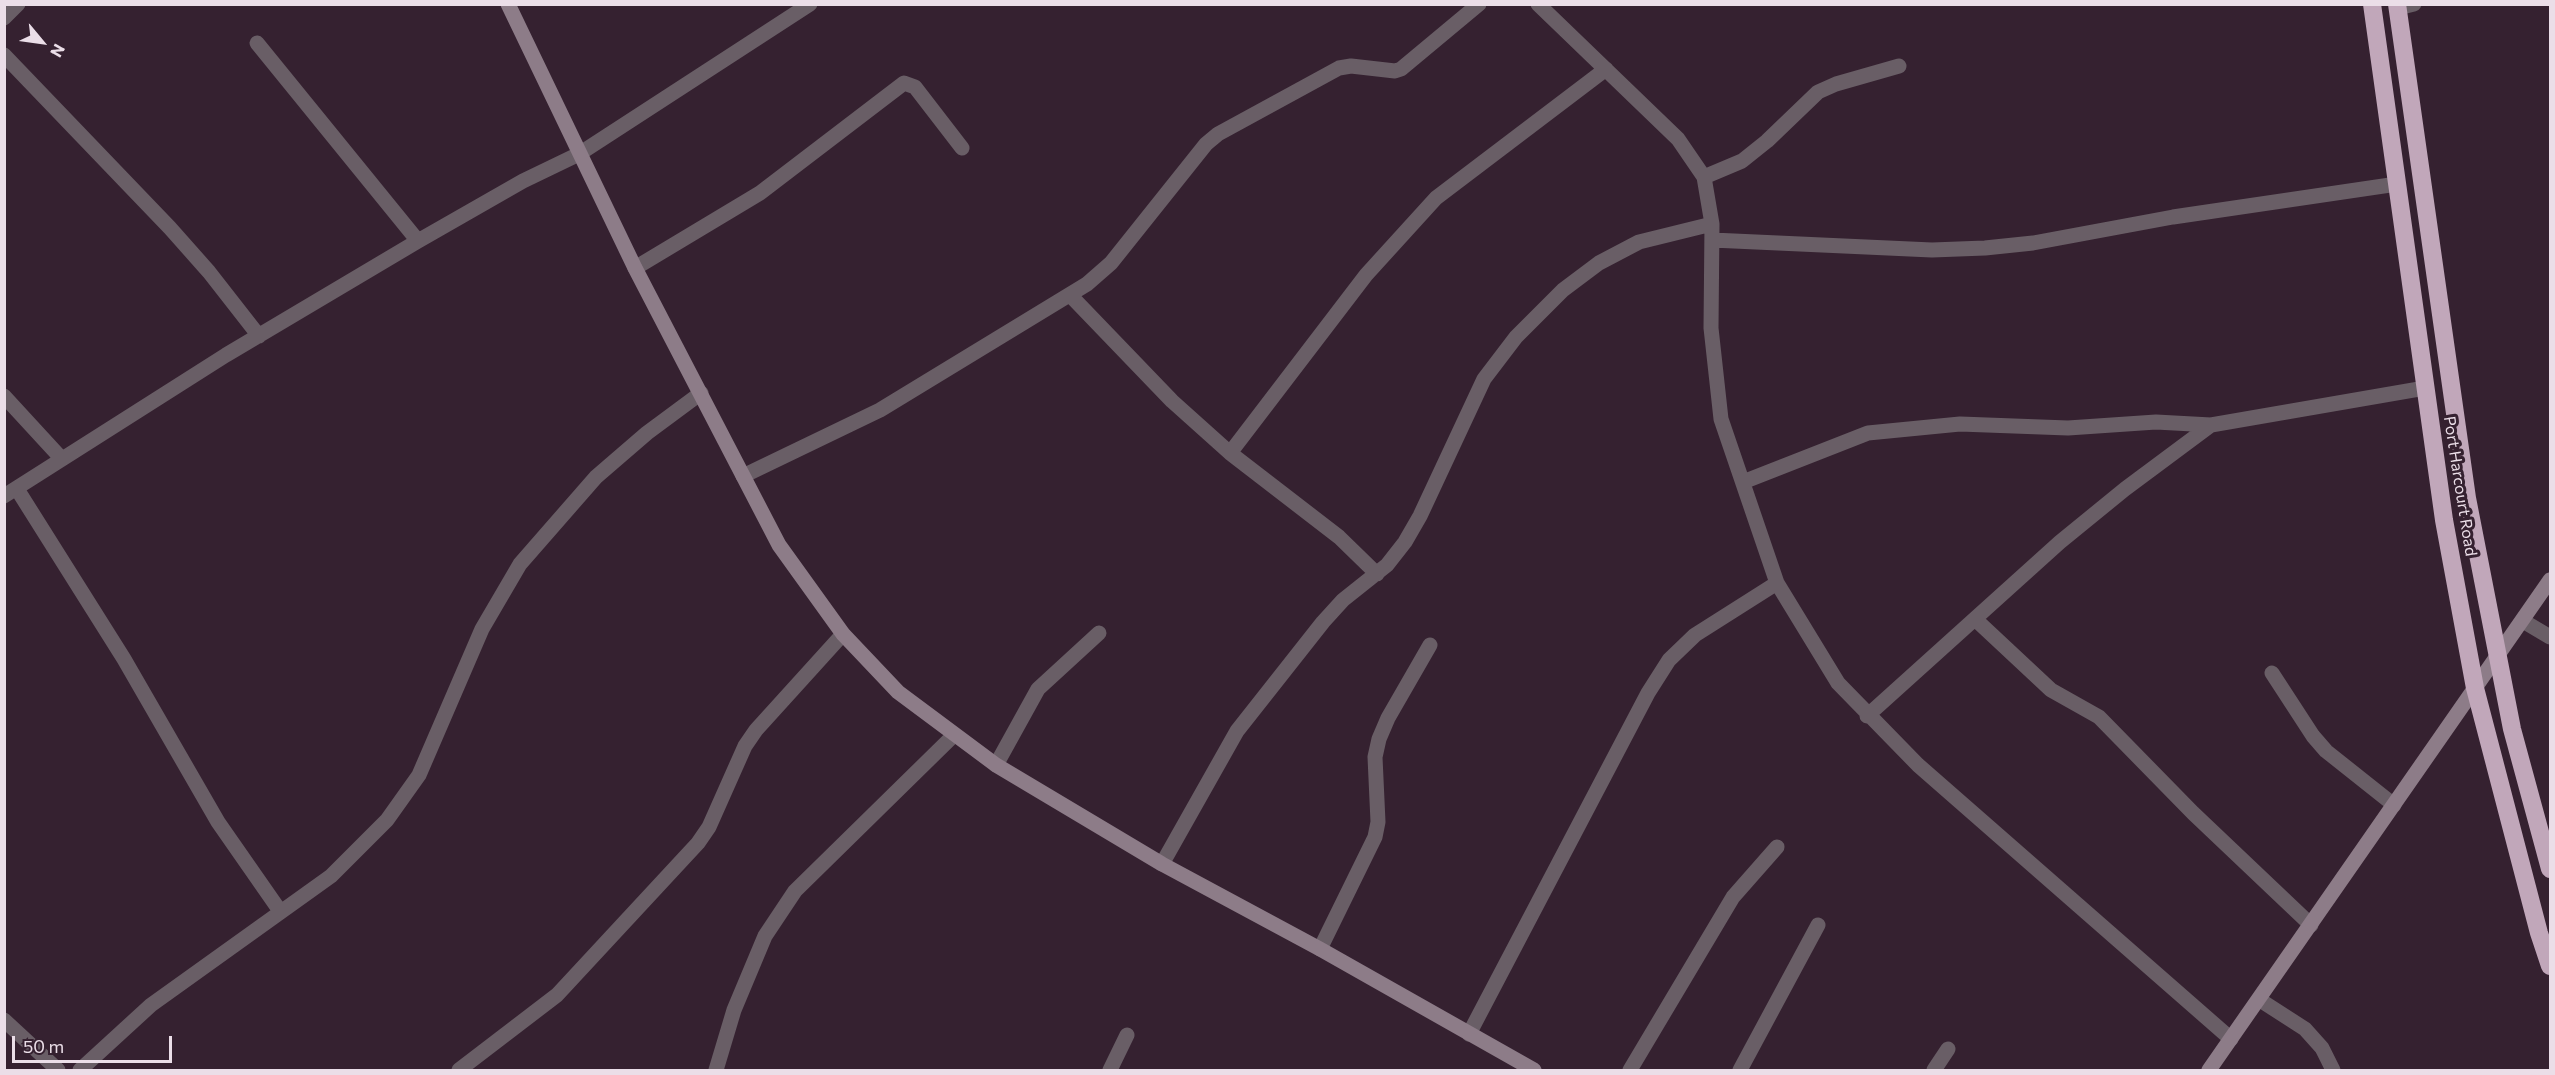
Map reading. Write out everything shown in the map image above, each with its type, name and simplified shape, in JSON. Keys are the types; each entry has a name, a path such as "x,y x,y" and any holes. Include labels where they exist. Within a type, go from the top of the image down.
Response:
{"highway":[{"name":"Port Harcourt Road","path":"2372,4 2444,520 2475,688 2536,922 2550,966"},
{"name":"Port Harcourt Road","path":"2403,6 2467,498 2512,729 2546,839 2550,869"}],"street":[{"path":"4,18 18,4"},
{"path":"508,4 635,268 779,544 843,634 898,692 996,765 1162,864 1320,949 1534,1071"},
{"path":"280,911 218,822 124,659 11,492 61,458 418,241 523,182 579,154 810,4"},
{"path":"743,476 879,410 1088,284 1111,263 1206,144 1218,134 1339,68 1351,66 1395,71 1401,69 1479,4"},
{"path":"1539,5 1678,139 1704,177 1712,224 1711,328 1721,419 1777,584 1838,683 1918,765 2230,1039"},
{"path":"257,43 418,241"},
{"path":"4,55 170,228 209,272 259,336"},
{"path":"1704,177 1742,161 1767,141 1818,92 1836,84 1899,66"},
{"path":"1230,453 1366,275 1436,198 1606,69"},
{"path":"635,268 760,193 904,83 915,87 962,148"},
{"path":"1712,240 1932,250 1985,248 2033,243 2173,218 2397,184"},
{"path":"1162,864 1237,730 1323,622 1343,600 1377,574 1405,542 1420,516 1484,379 1516,337 1563,290 1599,262 1639,242 1712,224"},
{"path":"1070,295 1172,401 1230,453 1339,537 1377,574"},
{"path":"1743,482 1868,433 1960,424 2068,428 2156,422 2211,425 2425,388"},
{"path":"80,1071 151,1005 331,876 387,820 419,775 482,629 520,564 596,477 646,434 701,393"},
{"path":"4,396 61,458"},
{"path":"1868,716 2060,542 2125,489 2211,425"},
{"path":"2209,1071 2550,580"},
{"path":"1469,1034 1642,704 1669,660 1695,635 1777,584"},
{"path":"1975,619 2051,690 2099,717 2193,813 2311,925"},
{"path":"2523,621 2550,637"},
{"path":"996,765 1038,689 1099,633"},
{"path":"459,1071 557,995 698,843 709,827 745,746 756,730 843,634"},
{"path":"1320,949 1375,837 1378,822 1375,757 1379,740 1388,718 1430,645"},
{"path":"2272,673 2313,736 2326,751 2394,805"},
{"path":"716,1071 734,1010 765,936 795,891 954,735"},
{"path":"1630,1071 1733,897 1777,847"},
{"path":"1740,1071 1818,925"},
{"path":"2260,1000 2305,1029 2322,1048 2333,1071"},
{"path":"8,1028 58,1071"},
{"path":"1110,1071 1127,1035"},
{"path":"1934,1071 1948,1049"}]}
